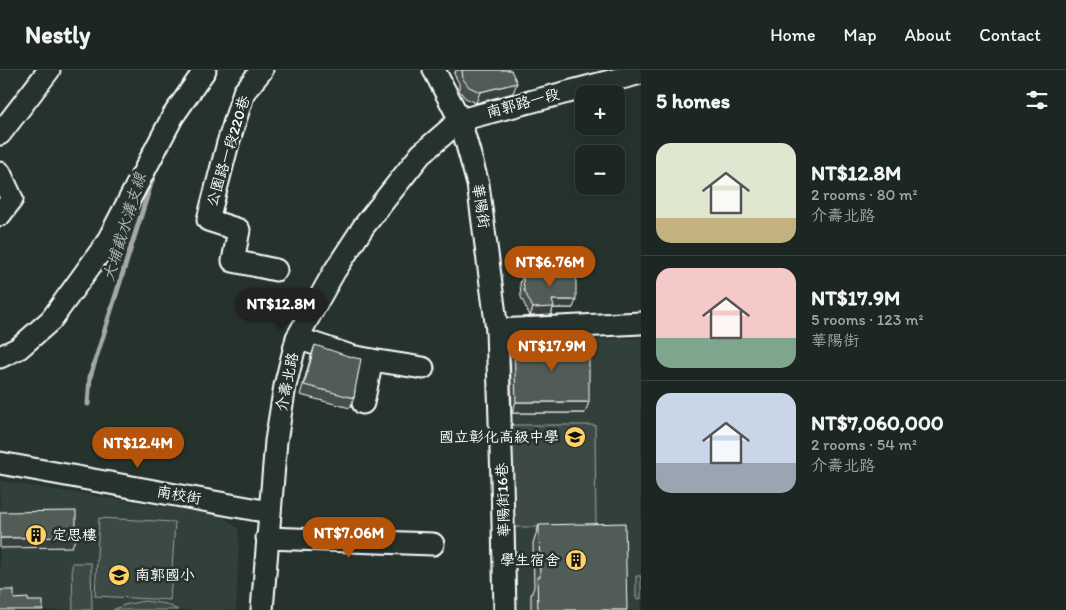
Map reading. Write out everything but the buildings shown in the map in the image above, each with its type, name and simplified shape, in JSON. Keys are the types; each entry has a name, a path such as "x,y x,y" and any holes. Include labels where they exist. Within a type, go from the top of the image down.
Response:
{"street":[{"path":"0,134 49,70"},
{"path":"0,358 19,348 51,320 106,244 174,116 205,70"},
{"name":"公園路一段220巷","path":"262,70 244,92 228,143 208,220 239,230 233,261 276,270"},
{"path":"434,70 460,120"},
{"name":"南郭路一段","path":"460,120 641,73"},
{"name":"華陽街","path":"460,120 478,184 498,330"},
{"name":"介壽北路","path":"262,610 276,441 284,386 298,338 334,272 364,226 421,154 460,120"},
{"path":"0,172 12,199 0,215"},
{"path":"498,330 641,323"},
{"name":"華陽街16巷","path":"498,330 505,610"},
{"path":"298,338 351,356 423,368"},
{"path":"363,403 372,360"},
{"name":"南校街","path":"0,463 270,512"},
{"path":"267,538 433,544"}],"shaded area":[{"name":"國立彰化高級中學","path":"641,338 641,610 511,610 507,343"},
{"path":"510,425 595,425 596,527 509,527"},
{"name":"南郭國小","path":"0,481 222,516 238,528 236,610 0,610"},
{"path":"99,518 175,522 170,600 95,596"},
{"path":"72,563 91,563 92,610 73,610"},
{"path":"636,576 641,576 641,599 636,598"},
{"path":"144,601 166,604 178,610 113,610 124,605"}],"waterway":[{"name":"大埔截水溝支線","path":"88,404 90,377 155,171"}],"place":[{"name":"國立彰化高級中學","path":"575,437"},
{"name":"定思樓","path":"36,535"},
{"name":"學生宿舍","path":"576,560"},
{"name":"南郭國小","path":"119,575"}]}
